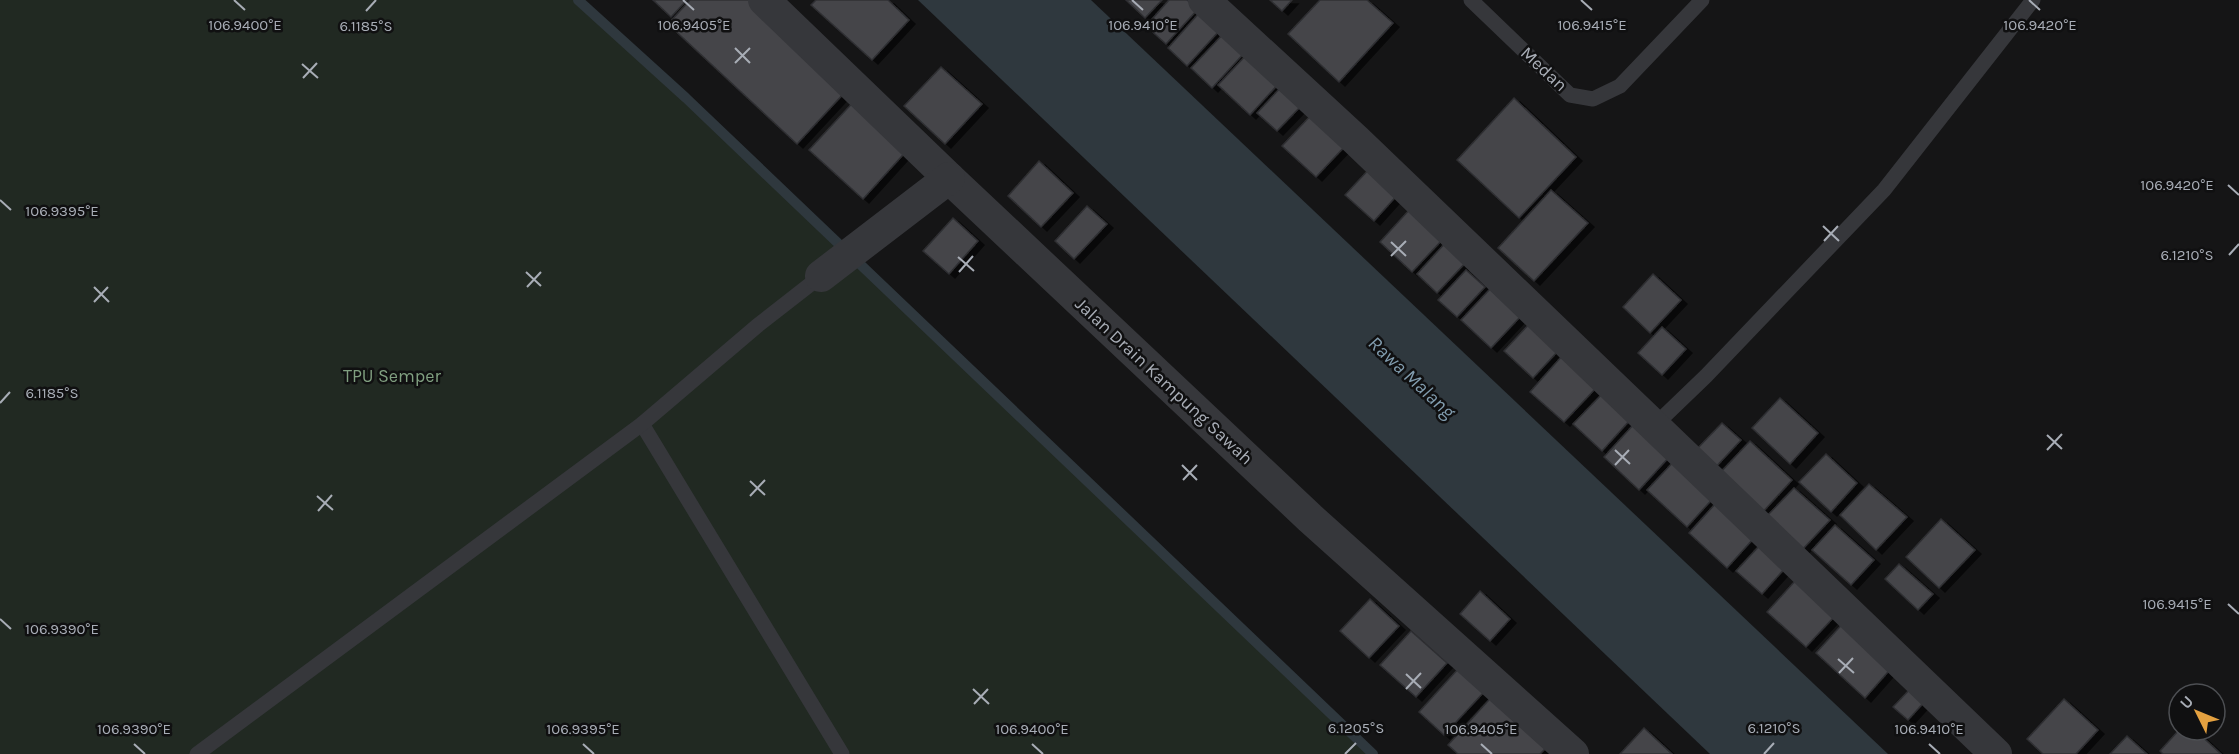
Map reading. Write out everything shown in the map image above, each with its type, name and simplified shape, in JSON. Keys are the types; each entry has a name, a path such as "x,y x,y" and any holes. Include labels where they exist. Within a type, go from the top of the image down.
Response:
{"street":[{"name":"Jalan Drain Kampung Sawah","path":"764,0 949,178 1310,518 1573,754"},
{"path":"1204,0 1356,140 1996,754"},
{"path":"822,276 949,178"}],"lane":[{"name":"Medan","path":"1471,0 1570,94 1593,99 1620,86 1702,0"},
{"path":"1654,426 1706,376 1884,190 2033,0"},
{"path":"197,754 642,424 757,326 822,276"},
{"path":"642,424 842,754"}],"green space":[{"name":"TPU Semper","path":"0,0 578,0 686,98 1373,754 0,754"}],"water":[{"name":"Rawa Malang","path":"918,0 1091,0 1888,754 1710,754"}],"building":[{"path":"653,0 687,0 671,17"},
{"path":"690,0 749,0 847,90 797,144 668,24"},
{"path":"816,0 888,0 909,20 872,60 811,5"},
{"path":"1126,0 1162,0 1145,18"},
{"path":"1169,0 1187,0 1198,9 1166,44 1146,26"},
{"path":"1270,0 1292,0 1282,11"},
{"path":"1320,0 1367,0 1393,23 1339,82 1288,34"},
{"path":"1200,12 1220,30 1187,66 1168,48"},
{"path":"1226,31 1247,50 1212,88 1191,68"},
{"path":"1250,51 1282,80 1250,115 1218,85"},
{"path":"941,67 982,104 945,144 904,106"},
{"path":"1282,86 1302,105 1277,131 1257,113"},
{"path":"858,97 911,146 863,199 809,150"},
{"path":"1514,98 1576,157 1519,218 1457,160"},
{"path":"1314,112 1348,143 1316,177 1282,146"},
{"path":"1039,161 1073,193 1041,227 1008,196"},
{"path":"1372,166 1400,192 1374,221 1345,195"},
{"path":"1551,190 1588,223 1534,281 1498,248"},
{"path":"1087,206 1107,224 1074,259 1055,241"},
{"path":"1411,208 1444,238 1412,272 1380,242"},
{"path":"953,218 978,241 949,274 923,251"},
{"path":"1448,240 1469,259 1437,293 1417,274"},
{"path":"1466,270 1485,287 1457,317 1438,300"},
{"path":"1653,274 1681,300 1650,333 1623,307"},
{"path":"1490,289 1520,317 1491,348 1461,320"},
{"path":"1530,323 1559,350 1533,378 1504,351"},
{"path":"1662,327 1686,349 1662,375 1638,353"},
{"path":"1562,356 1596,388 1564,422 1530,392"},
{"path":"1603,393 1631,419 1602,451 1573,424"},
{"path":"1780,398 1818,433 1790,464 1752,428"},
{"path":"1635,423 1671,455 1639,490 1604,457"},
{"path":"1722,423 1741,440 1712,471 1693,453"},
{"path":"1750,441 1792,480 1761,514 1718,475"},
{"path":"1826,454 1857,483 1831,512 1799,482"},
{"path":"1677,458 1717,494 1687,527 1647,490"},
{"path":"1869,484 1907,517 1876,550 1840,515"},
{"path":"1794,488 1830,520 1801,551 1765,518"},
{"path":"1716,503 1754,538 1727,568 1689,533"},
{"path":"1941,519 1975,550 1939,588 1906,557"},
{"path":"1835,525 1874,560 1851,585 1812,550"},
{"path":"1762,543 1787,566 1762,594 1736,571"},
{"path":"1899,564 1933,594 1918,610 1885,579"},
{"path":"1795,581 1834,617 1806,647 1767,612"},
{"path":"1480,591 1510,619 1490,641 1460,614"},
{"path":"1370,599 1399,626 1369,658 1340,631"},
{"path":"1847,619 1895,664 1865,698 1816,653"},
{"path":"1411,631 1447,663 1416,697 1380,665"},
{"path":"1459,668 1484,692 1444,735 1419,712"},
{"path":"1913,686 1927,699 1908,720 1893,707"},
{"path":"1497,691 1552,742 1540,754 1458,754 1448,745"},
{"path":"2064,699 2098,730 2076,754 2043,754 2027,739"},
{"path":"1644,728 1672,754 1620,754"},
{"path":"2127,736 2147,754 2110,754"},
{"path":"2168,742 2208,742 2221,754 2163,754 2160,751"}],"waterway":[{"path":"578,0 686,98 1373,754"}]}
